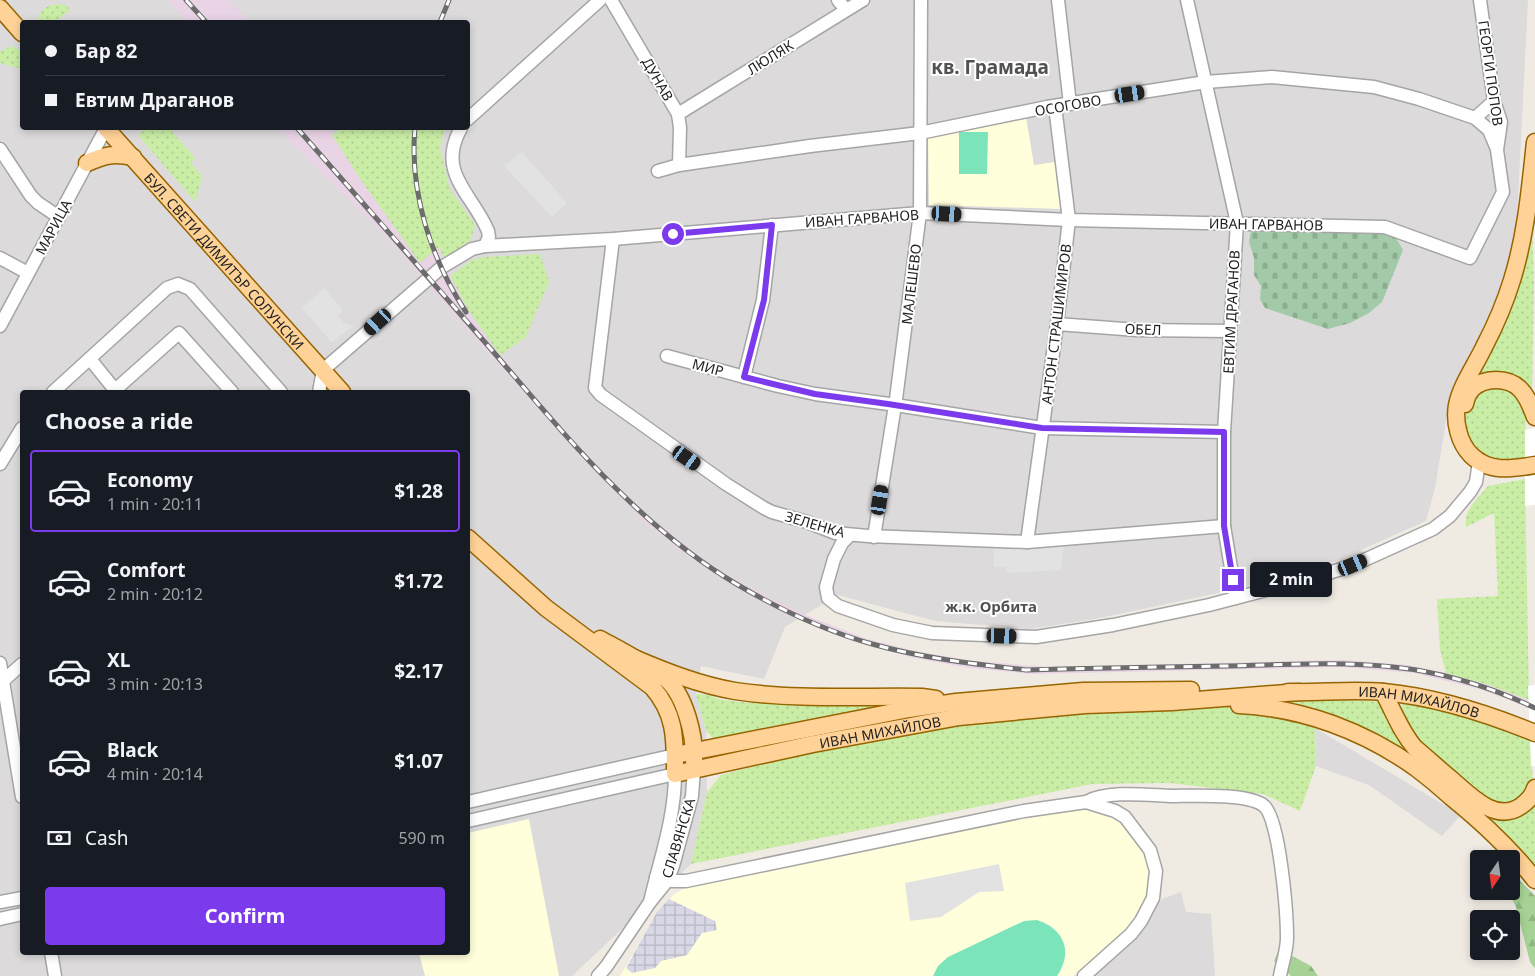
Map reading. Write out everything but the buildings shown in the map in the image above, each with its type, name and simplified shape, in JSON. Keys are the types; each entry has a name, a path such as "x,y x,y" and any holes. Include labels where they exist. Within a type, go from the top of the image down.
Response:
{"main road":[{"path":"3,16 20,32"},
{"name":"БУЛ. СВЕТИ ДИМИТЪР СОЛУНСКИ","path":"108,130 340,390"},
{"path":"1535,142 1526,222 1516,268 1501,311 1459,397 1456,407 1457,425 1464,447 1479,462 1485,466 1500,469 1514,469 1535,465"},
{"path":"87,163 107,155 133,156"},
{"path":"1457,425 1472,389 1488,381 1499,380 1509,382 1518,387 1525,395 1535,417"},
{"path":"470,540 546,608 652,687 667,708 672,721 675,774"},
{"path":"546,608 634,658 666,679 673,686 682,703 689,724 694,751 694,770"},
{"path":"634,658 672,674 735,691 796,695 922,697 956,702"},
{"name":"ИВАН МИХАЙЛОВ","path":"675,755 956,702 1084,691 1229,689 1299,692 1383,692 1460,706 1535,733"},
{"name":"ИВАН МИХАЙЛОВ","path":"675,774 959,717 1085,705 1172,702 1299,692"},
{"path":"1383,692 1402,732 1411,744 1479,802 1496,810 1506,812 1515,810 1529,799 1535,788"},
{"path":"1172,702 1279,709 1328,722 1376,743 1417,769 1478,818 1519,860 1535,880"}],"street":[{"path":"470,117 600,0"},
{"name":"ДУНАВ","path":"611,0 678,114 680,128 679,165"},
{"name":"ЛЮЛЯК","path":"678,114 842,5 863,0"},
{"name":"МАЛЕШЕВО","path":"874,537 895,405 920,213 921,0"},
{"path":"1058,0 1070,104"},
{"name":"ЕВТИМ ДРАГАНОВ","path":"1187,0 1236,223 1224,432 1224,526 1236,598"},
{"name":"ГЕОРГИ ПОПОВ","path":"1470,258 1503,192 1497,150 1501,122 1494,101 1480,0"},
{"name":"ОСОГОВО","path":"658,171 679,165 810,146 920,133 1056,106 1206,82 1272,77 1374,87 1420,98 1475,118"},
{"path":"1494,101 1475,118 1490,130 1497,150"},
{"name":"АНТОН СТРАШИМИРОВ","path":"1027,542 1057,324 1069,220 1056,106"},
{"name":"МАРИЦА","path":"0,326 105,130"},
{"path":"460,130 455,139 452,162 457,179 488,231 489,237 485,246"},
{"path":"0,149 31,196 58,217"},
{"name":"ИВАН ГАРВАНОВ","path":"323,370 442,267 472,249 485,246 613,239 920,213 1069,220 1385,227 1470,258"},
{"path":"744,377 764,300 772,225"},
{"name":"ЗЕЛЕНКА","path":"613,239 595,388 601,395 674,449 768,510 835,533 874,537 1027,542 1224,526"},
{"path":"0,258 28,273"},
{"path":"55,390 166,288 178,284 190,288 279,390"},
{"name":"ОБЕЛ","path":"1057,324 1137,330 1230,331"},
{"path":"90,359 115,390 179,333 230,390"},
{"name":"МИР","path":"667,356 815,394 1042,428 1224,432"},
{"path":"319,390 323,370"},
{"path":"0,464 20,431"},
{"path":"850,534 839,548 831,566 826,587 828,598 838,606 856,614 893,625 932,633 1036,637 1113,625 1209,605 1351,566 1433,529 1450,516 1476,482 1479,462"},
{"path":"0,663 20,770"},
{"path":"4,680 20,666"},
{"name":"ИВАН МИХАЙЛОВ","path":"470,802 675,755"},
{"name":"СЛАВЯНСКА","path":"598,976 650,902 662,879 673,866 692,796 694,770"},
{"name":"ИВАН МИХАЙЛОВ","path":"470,821 675,774"},
{"name":"СЛАВЯНСКА","path":"662,879 675,793 675,774"},
{"path":"662,879 686,881 1005,815 1086,802 1095,798 1115,795 1225,796 1246,799 1263,805 1271,815 1284,882 1287,940 1280,976"},
{"path":"1084,976 1131,934 1141,921 1153,898 1156,872 1150,850 1125,817 1115,811 1086,802"},
{"path":"0,902 20,898"},
{"path":"0,919 20,914"},
{"path":"52,955 55,976"}],"shaded area":[{"path":"0,0 1528,0 1515,259 1450,397 1435,488 1426,521 1336,561 1242,588 1095,619 1029,629 935,621 838,595 785,627 764,679 701,666 696,694 706,731 707,792 691,864 572,976 0,976"},
{"path":"168,0 230,0 247,20 185,20"},
{"path":"1026,117 1034,165 1055,162 1062,209 929,205 928,137"},
{"path":"280,130 329,130 419,262 440,246 450,276 469,311 500,355 598,466 643,512 715,567 770,598 813,618 867,639 919,652 974,661 1047,667 1343,660 1408,665 1489,685 1529,700 1529,708 1480,689 1414,673 1342,667 1033,674 970,668 915,658 849,640 787,615 735,587 685,554 642,520 575,450 385,235"},
{"path":"522,152 567,203 552,217 504,166"},
{"path":"324,288 343,310 338,316 344,323 353,326 332,343 302,308"},
{"path":"1064,545 1061,570 1007,573 1006,567 994,567 994,547"},
{"path":"1315,728 1461,815 1442,836 1369,785 1316,766"},
{"path":"1067,807 1113,814 1140,839 1153,871 1148,897 1129,931 1121,934 1073,976 620,976 649,927 674,894 687,887"},
{"path":"529,819 559,976 425,976 420,955 470,955 470,833"},
{"path":"999,864 1004,891 979,892 941,917 910,921 905,883"},
{"path":"1181,892 1186,912 1211,914 1215,976 1090,976 1143,924 1162,899"},
{"path":"669,899 715,921 717,930 702,933 687,955 661,961 655,968 632,973 626,968 657,912"}],"green space":[{"path":"52,5 65,5 70,10 58,20 39,20 41,12"},
{"path":"11,46 20,50 20,68 0,63 0,52"},
{"path":"144,130 171,130 195,158 191,163 202,176 195,202 138,135"},
{"path":"340,130 444,130 440,149 450,190 475,225 471,240 444,259 439,247 420,263 361,180 332,135"},
{"path":"959,132 988,132 987,174 959,174"},
{"path":"1532,224 1534,284 1532,393 1518,379 1506,373 1493,373 1475,380"},
{"path":"1251,230 1388,234 1396,238 1403,250 1382,302 1369,313 1350,323 1328,329 1265,308 1260,299 1261,286 1254,275 1254,258 1249,242"},
{"path":"540,254 549,282 525,338 500,355 469,311 450,276 472,260 485,257"},
{"path":"1492,386 1505,387 1514,392 1526,408 1525,460 1508,462 1487,457 1467,437 1465,419 1472,399"},
{"path":"1525,479 1529,700 1489,685 1446,673 1440,650 1437,599 1498,596 1494,513 1466,527 1467,516 1472,505 1488,486"},
{"path":"696,694 748,703 763,700 894,703 721,739 713,738 706,731"},
{"path":"1348,700 1384,702 1389,711 1488,813 1535,801 1535,868 1498,825 1465,797 1284,702"},
{"path":"1401,702 1469,717 1530,737 1533,783 1516,805 1498,807 1484,799 1418,745 1404,720"},
{"path":"1229,705 1278,716 1315,728 1316,766 1300,811 1263,794 1170,783 1092,784 691,864 707,792 721,775 817,750 945,726 1062,712"},
{"path":"1520,880 1535,896 1535,968 1530,962 1520,923 1520,910 1517,910 1512,900 1520,900"},
{"path":"1037,920 1054,929 1064,943 1065,959 1057,976 933,976 938,966 948,957 1024,921"},
{"path":"1279,949 1311,966 1318,976 1291,976 1274,961"}],"pier":[{"path":"1535,428 1535,505 1525,506 1525,430"},
{"path":"1535,685 1535,766 1531,766 1528,686"}],"railway":[{"path":"186,0 204,20"},
{"path":"441,20 449,0"},
{"path":"299,130 575,446 635,507 702,561 738,585 786,611 837,633 872,644 929,657 987,665 1026,670 1310,664 1372,665 1411,669 1448,677 1501,693 1535,708"},
{"path":"415,130 416,176 425,224 442,270 466,312"}],"district":[{"name":"кв. Грамада","path":"990,67"},
{"name":"ж.к. Орбита","path":"991,606"}],"route":[{"path":"673,234 772,225 764,300 744,377 815,394 1042,428 1224,432 1224,526 1233,580"}]}
